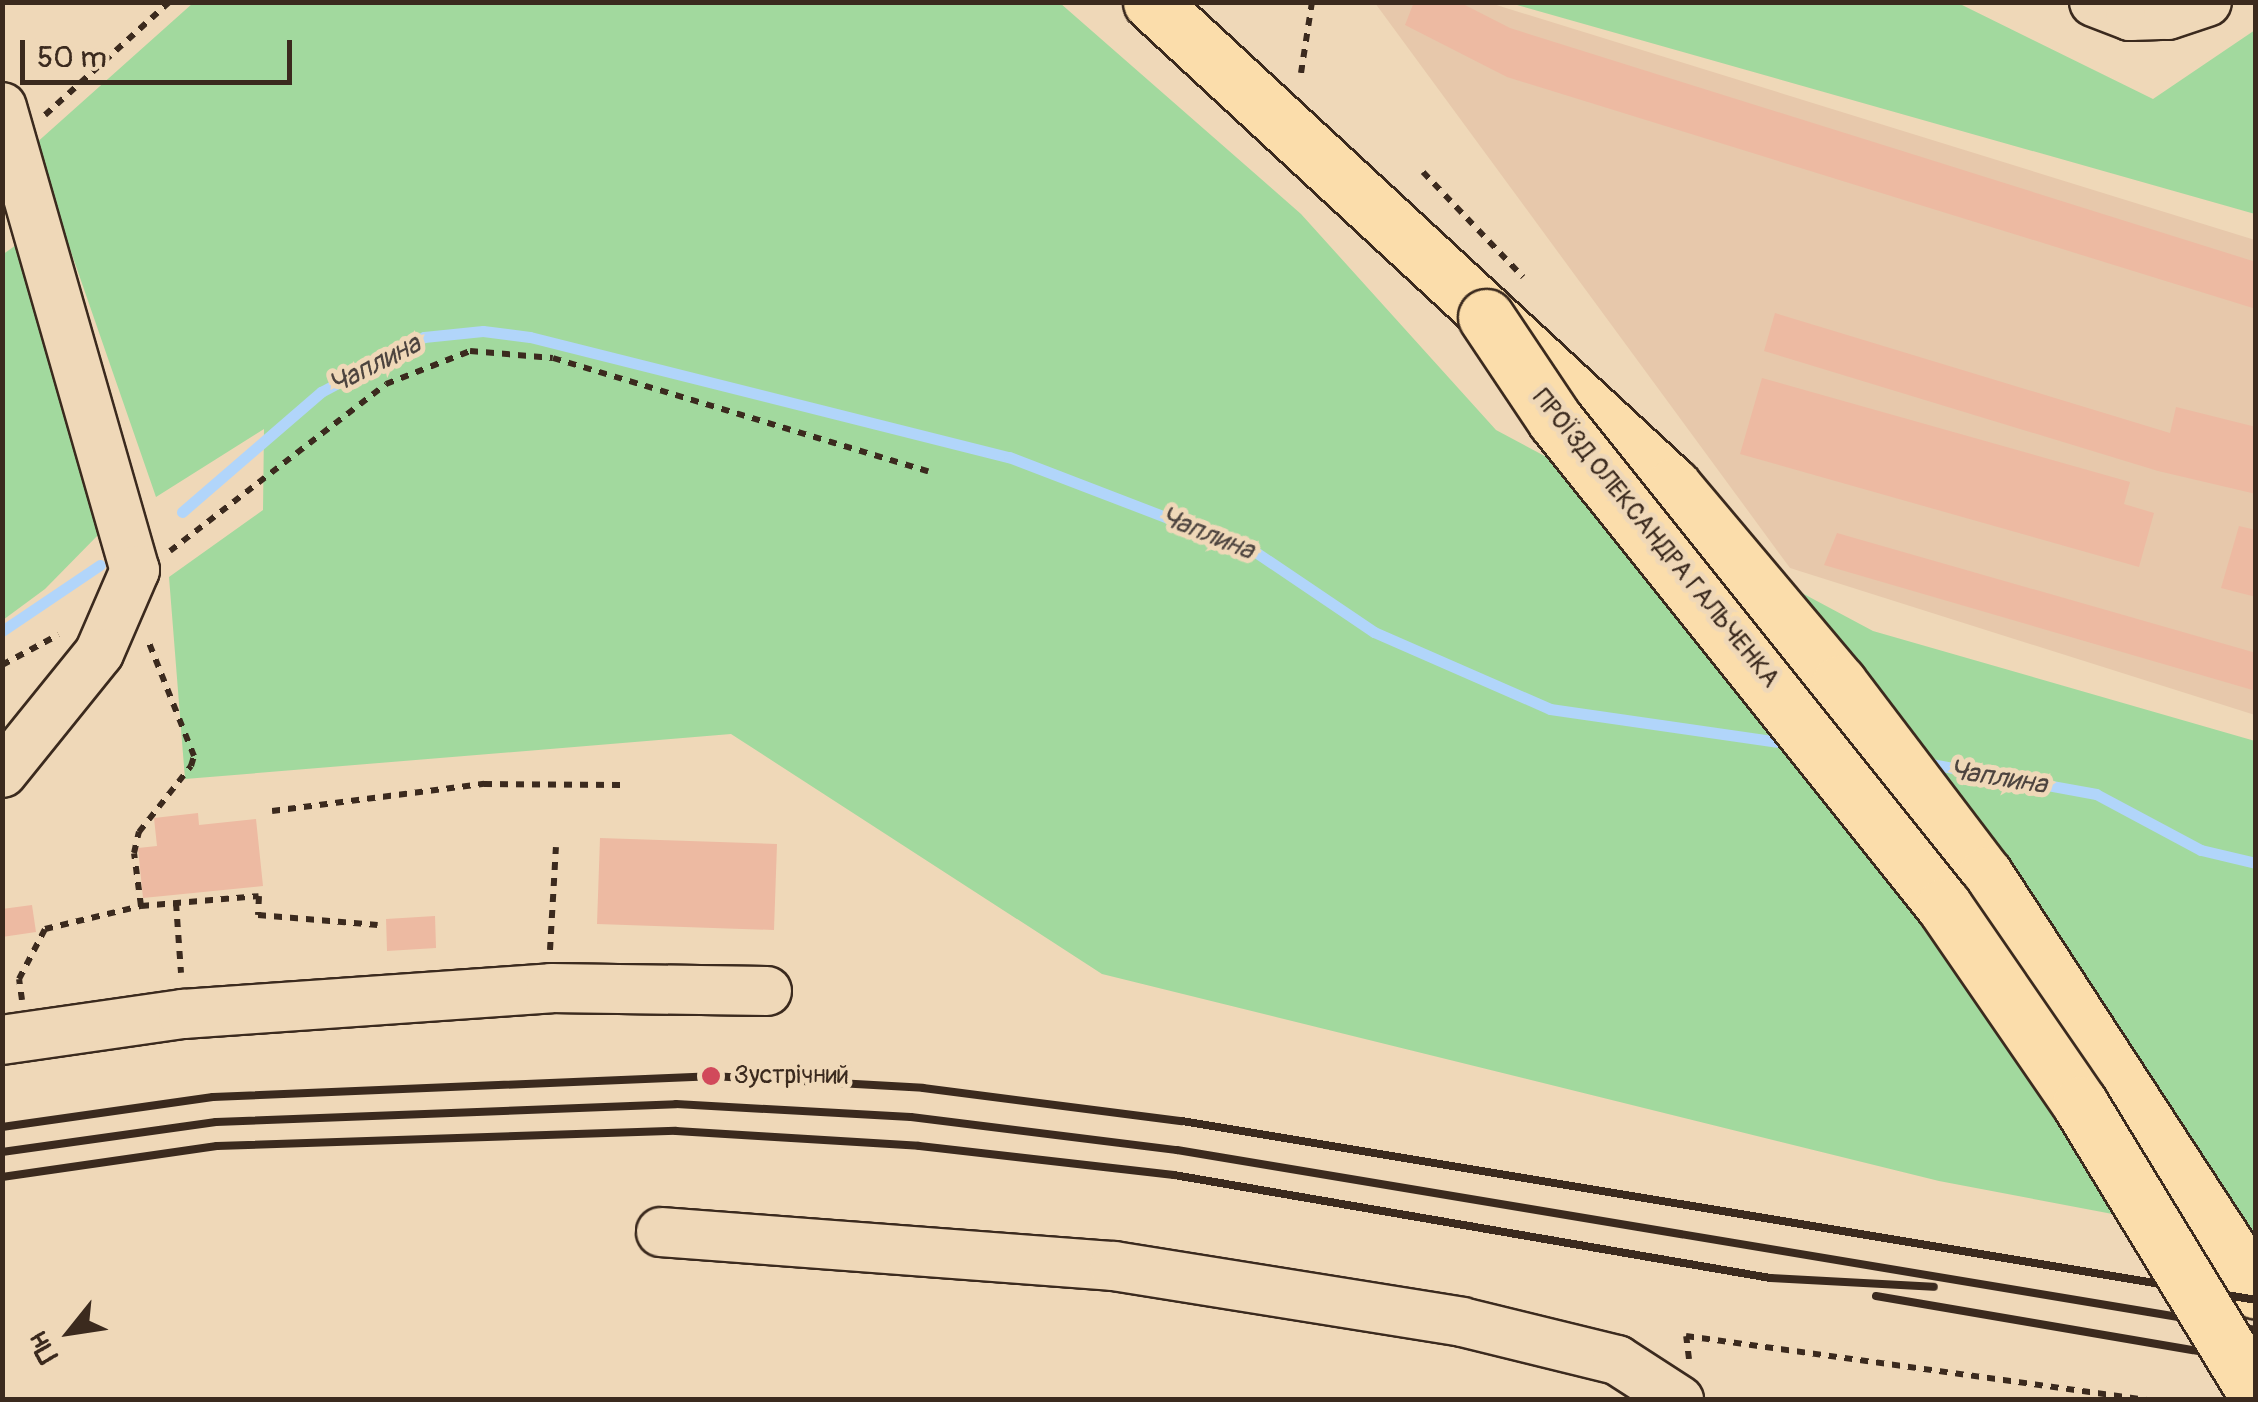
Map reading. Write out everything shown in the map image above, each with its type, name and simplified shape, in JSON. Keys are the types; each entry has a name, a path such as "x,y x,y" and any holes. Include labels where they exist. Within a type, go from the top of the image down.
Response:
{"main road":[{"path":"1151,2 1486,318"},
{"name":"ПРОЇЗД ОЛЕКСАНДРА ГАЛЬЧЕНКА","path":"1486,318 1672,486 1839,683 1985,875 2256,1290"},
{"name":"ПРОЇЗД ОЛЕКСАНДРА ГАЛЬЧЕНКА","path":"1486,318 1554,420 1808,729 1944,906 2080,1104 2256,1393"}],"street":[{"path":"2096,3 2130,16 2168,15 2207,2"},
{"path":"2,773 99,653 129,549 9,125"},
{"path":"15,1038 183,1014 550,988 768,991"},
{"path":"661,1232 1114,1266 1462,1322 1618,1360 1685,1387"}],"path":[{"path":"9,125 168,2"},
{"path":"1300,72 1312,2"},
{"path":"1423,172 1522,277"},
{"path":"129,549 192,539 386,384 470,350 553,358 928,471"},
{"path":"141,906 134,854 139,832 194,756 162,682"},
{"path":"272,811 484,784 622,784"},
{"path":"550,988 556,847"},
{"path":"15,1038 19,979 46,930 141,906 259,896 258,915 378,925"},
{"path":"176,903 183,1014"},
{"path":"1685,1387 1686,1336 2147,1400"}],"shaded area":[{"path":"1375,3 1490,3 2255,240 2255,715 1790,568"}],"green space":[{"path":"193,3 1060,3 1301,214 1496,430 1873,631 2255,741 2255,1241 1939,1181 1102,974 731,734 185,779 169,577 263,510 264,429 156,497 34,145"},
{"path":"1510,3 1958,3 2153,99 2255,30 2255,214"},
{"path":"19,243 102,531 45,589 3,620 2,255"}],"building":[{"path":"1414,2 1459,2 1510,28 2256,262 2256,309 1507,77 1405,25"},
{"path":"1775,313 2170,433 2176,407 2256,427 2256,494 2158,471 1764,351"},
{"path":"1762,378 2130,482 2124,504 2154,513 2139,567 1740,454"},
{"path":"2239,526 2256,530 2256,597 2221,588"},
{"path":"1837,533 2256,653 2256,691 1824,565"},
{"path":"198,813 199,825 256,819 263,886 143,898 138,848 157,846 154,818"},
{"path":"600,838 777,844 774,930 597,924"},
{"path":"32,905 36,932 2,937 2,909"},
{"path":"435,916 436,948 387,951 386,919"}],"waterway":[{"name":"Чаплина","path":"182,512 321,392 424,337 483,331 530,337 1009,457 1254,551 1374,632 1550,709 1792,744"},
{"path":"2,631 100,565"},
{"name":"Чаплина","path":"1920,762 2096,794 2201,850 2256,863"}],"railway":[{"path":"2,1127 213,1097 711,1076 923,1088 1182,1121 2256,1300"},
{"path":"2,1152 216,1122 676,1104 911,1117 1177,1150 2256,1330"},
{"path":"2,1177 217,1146 676,1131 919,1146 1174,1175 1770,1278 1934,1287"},
{"path":"1876,1296 2256,1361"}],"place":[{"name":"Зустрічний","path":"711,1076"}]}
